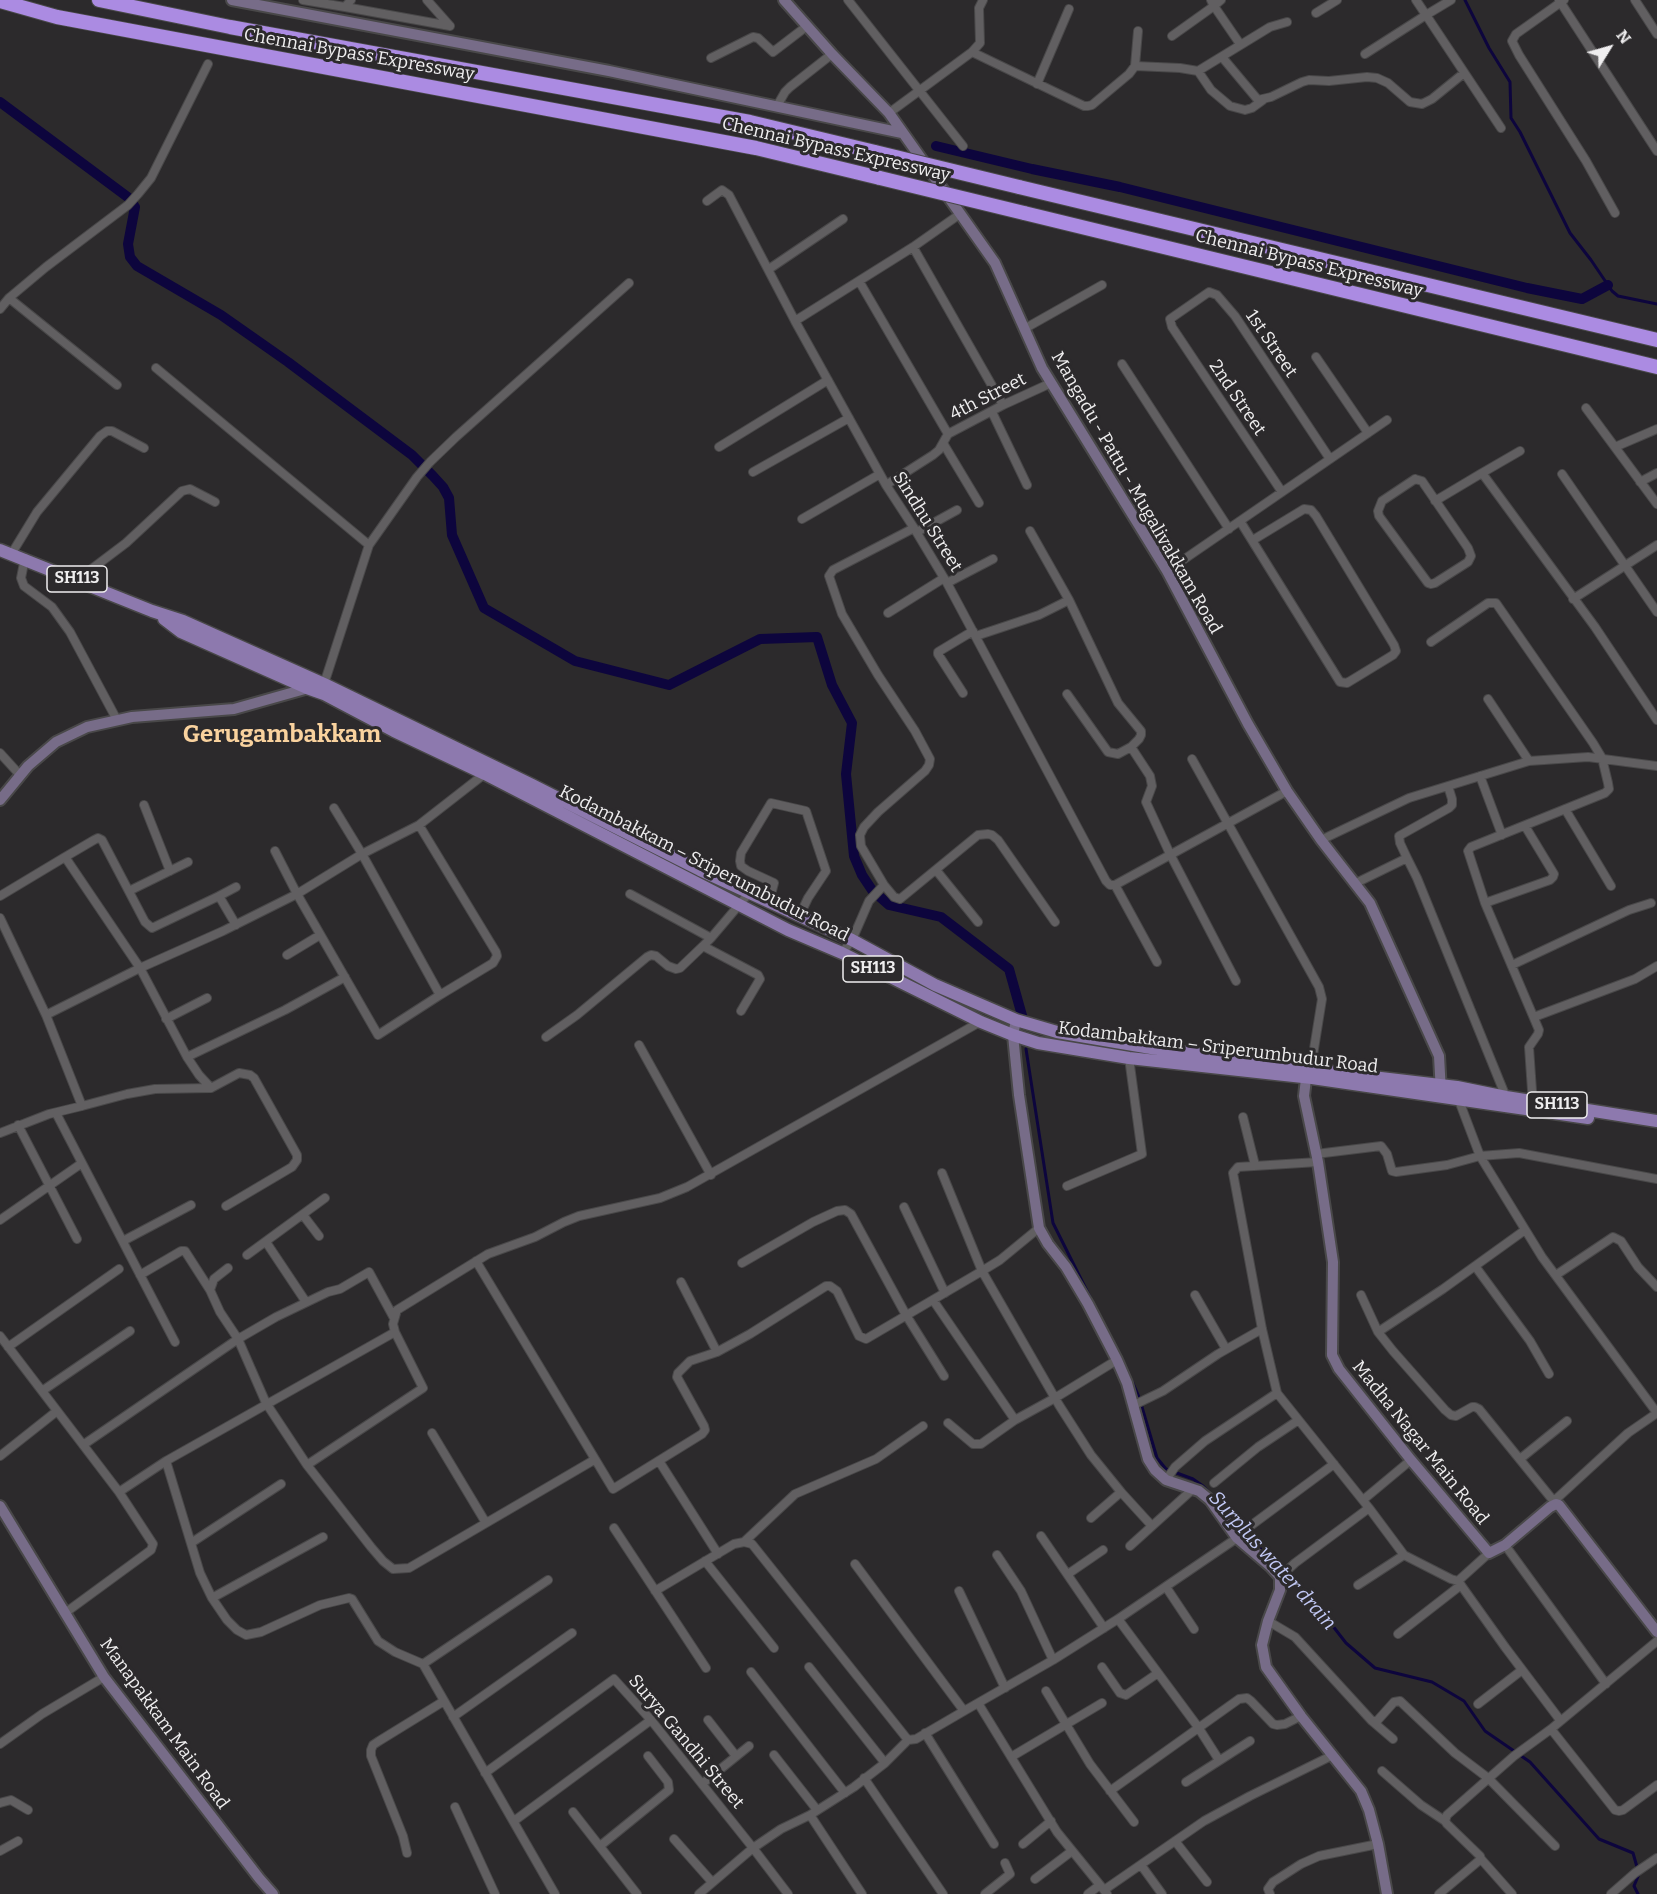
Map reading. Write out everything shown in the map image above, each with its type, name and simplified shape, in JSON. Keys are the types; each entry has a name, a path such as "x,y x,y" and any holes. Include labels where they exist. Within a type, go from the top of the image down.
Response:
{"highway":[{"name":"Chennai Bypass Expressway","path":"99,0 230,27 750,122 1657,340"},
{"name":"Chennai Bypass Expressway","path":"0,1 57,17 756,148 1657,367"}],"main road":[{"name":"Kodambakkam – Sriperumbudur Road","path":"6,551 152,611 183,621 324,684 788,930 842,953 981,1022 1013,1035 1038,1043 1129,1058 1306,1074 1506,1097 1533,1105 1657,1121"},
{"name":"Kodambakkam – Sriperumbudur Road","path":"152,611 181,632 324,694 394,731 489,771 532,785 700,870 852,940 935,985 1016,1020 1058,1032 1306,1074"},
{"name":"Kodambakkam – Sriperumbudur Road","path":"1457,1092 1657,1129"}],"street":[{"path":"232,0 609,71 902,133"},
{"path":"303,0 348,3 450,26 427,0"},
{"name":"Mangadu - Pattu - Mugalivakkam Road","path":"784,0 889,114 995,263 1042,368 1167,571 1248,724 1287,791 1321,840 1370,903 1439,1056 1441,1090"},
{"path":"848,0 963,146"},
{"path":"889,114 921,92 972,52 980,43 979,8 983,0"},
{"path":"1172,36 1212,3 1221,0"},
{"path":"1316,13 1337,0"},
{"path":"1416,0 1501,128"},
{"path":"1365,54 1451,0"},
{"path":"1635,0 1657,34"},
{"path":"1615,213 1512,41 1516,34 1561,1 1657,151"},
{"path":"1212,3 1240,44"},
{"path":"1037,84 1069,9"},
{"path":"1135,66 1198,71 1270,27 1287,22"},
{"path":"711,58 753,37 758,38 773,52 807,26"},
{"path":"972,52 1088,106 1129,74 1135,66 1138,31"},
{"path":"777,106 785,92 832,54"},
{"path":"1222,57 1253,96 1258,100 1263,100"},
{"path":"0,309 9,298 46,267 128,205 138,194 151,178 208,64"},
{"path":"1198,71 1211,90 1237,109 1252,108 1263,100 1302,82 1367,77 1388,82 1410,102 1422,104 1432,99 1464,73"},
{"name":"Sindhu Street","path":"707,201 718,191 725,191 880,474 946,580 1106,881 1110,885 1115,885 1157,962"},
{"path":"795,321 913,247 960,214"},
{"path":"769,269 843,219"},
{"path":"913,247 1004,405"},
{"path":"859,281 948,434"},
{"path":"0,800 28,765 56,742 87,727 132,717 234,709 324,684 369,545 417,477 430,462 629,283"},
{"path":"1024,329 1102,285"},
{"name":"1st Street","path":"1170,319 1209,292 1217,295 1255,344 1330,459"},
{"path":"9,298 117,385"},
{"name":"2nd Street","path":"1170,319 1172,327 1282,492"},
{"path":"1316,357 1368,433"},
{"path":"1122,364 1229,529"},
{"path":"156,368 369,545"},
{"path":"719,447 828,380"},
{"name":"4th Street","path":"886,484 933,455 948,434 1051,383"},
{"path":"1586,408 1657,504"},
{"path":"992,412 1027,485"},
{"path":"753,472 849,418"},
{"path":"1167,571 1387,420"},
{"path":"1615,447 1657,429"},
{"path":"6,551 100,436 107,431 112,431 144,448"},
{"path":"943,443 979,502"},
{"path":"1435,501 1520,451"},
{"path":"1482,473 1595,627 1657,720"},
{"path":"1640,482 1657,473"},
{"path":"802,519 880,474"},
{"path":"1562,474 1657,612"},
{"path":"1415,479 1422,481 1435,501 1468,548 1471,556 1468,562 1431,584 1386,526 1378,511 1382,501 1415,479"},
{"path":"77,579 126,543 182,491 190,489 215,502"},
{"path":"1240,521 1340,682 1347,683 1393,655 1396,651 1394,645 1311,510 1304,509 1253,540"},
{"path":"957,510 832,570 830,576 842,614 930,759 925,771 864,827 860,835 861,846 882,887 900,899 978,836 992,835 998,840 1055,922"},
{"path":"1030,531 1069,600 1118,703 1141,731 1139,739 1131,747 1118,754 1108,752 1067,694"},
{"path":"1573,599 1657,545"},
{"path":"25,558 21,578 24,586 52,607 70,632 117,720"},
{"path":"888,613 946,580 993,559"},
{"path":"963,693 938,652 974,633 1039,615 1069,600"},
{"path":"1431,642 1488,603 1496,603 1602,758 1608,791 1468,850 1485,903 1539,1030 1529,1047 1533,1105"},
{"path":"1488,699 1529,761"},
{"path":"1131,747 1150,776 1152,786 1146,802 1170,854 1236,981"},
{"path":"0,753 20,775"},
{"path":"1321,840 1409,798 1529,761 1602,758 1657,766"},
{"path":"1192,759 1319,987 1322,999 1313,1055 1306,1074"},
{"path":"46,1015 297,894 363,854 419,825 489,771"},
{"path":"1480,776 1502,835"},
{"path":"1448,786 1452,805 1400,836 1400,843 1506,1097"},
{"path":"1115,885 1287,791"},
{"path":"769,902 774,883 741,866 741,853 771,804 806,811 826,871 808,898 799,917"},
{"path":"144,805 170,871"},
{"path":"334,808 363,854 440,995"},
{"path":"1565,808 1611,886"},
{"path":"275,851 297,894 378,1035 494,963 497,956 419,825"},
{"path":"1485,903 1553,877 1554,874 1525,826"},
{"path":"0,896 98,838 102,840 146,922 152,928 236,886"},
{"path":"66,857 140,968 187,1058 211,1088"},
{"path":"1356,883 1407,858"},
{"path":"129,891 188,862"},
{"path":"936,870 978,922"},
{"path":"842,953 852,940 869,901 882,887"},
{"path":"546,1037 577,1015 647,957 656,956 668,966 680,968 711,938 750,892"},
{"path":"630,894 711,938"},
{"path":"219,896 236,925"},
{"path":"1512,965 1629,910 1651,903"},
{"path":"0,918 46,1015 82,1106"},
{"path":"287,955 320,935"},
{"path":"703,946 759,976 760,979 741,1011"},
{"path":"1534,1017 1635,979 1657,966"},
{"path":"187,1058 285,1010 345,977"},
{"path":"166,1019 207,998"},
{"path":"1016,1020 1013,1035 1019,1095 1039,1228 1088,1304 1139,1403 1148,1459 1155,1470 1199,1491 1210,1500 1237,1538 1271,1567 1283,1574"},
{"path":"307,1465 423,1388 395,1332 393,1324 397,1311 488,1254 535,1237 579,1216 660,1198 711,1175 981,1022"},
{"path":"639,1045 711,1175"},
{"path":"1067,1186 1142,1154 1129,1058"},
{"path":"0,1132 49,1114 127,1094 155,1089 211,1088 239,1073 250,1075 254,1078 297,1155 296,1164 226,1206"},
{"name":"Madha Nagar Main Road","path":"1306,1074 1305,1096 1333,1262 1332,1355 1339,1369 1411,1460 1489,1553"},
{"path":"1398,1634 1459,1583 1489,1553 1504,1545 1555,1503 1621,1439 1657,1413 1542,1257 1525,1230 1480,1156 1457,1092"},
{"path":"56,1113 175,1342"},
{"path":"1243,1117 1255,1165"},
{"path":"18,1125 77,1239"},
{"path":"1560,1720 1459,1583 1404,1555 1277,1393 1262,1329 1233,1177 1238,1167 1317,1158 1381,1146 1387,1154 1392,1170 1396,1172 1447,1165 1480,1156 1520,1153 1657,1179"},
{"path":"1,1216 82,1163"},
{"path":"942,1173 982,1271 1055,1398 1091,1455 1152,1526"},
{"path":"247,1255 325,1198"},
{"path":"123,1240 191,1205"},
{"path":"904,1207 945,1293"},
{"path":"742,1263 813,1222 837,1211 845,1210 851,1214 906,1315 944,1376"},
{"path":"303,1215 319,1236"},
{"path":"476,1261 613,1489 699,1437 705,1430 677,1377 690,1361 717,1352 750,1334 826,1286 837,1291 862,1339 869,1338 1000,1260 1039,1228"},
{"path":"1378,1332 1525,1230"},
{"path":"1556,1275 1613,1237 1621,1241 1638,1267 1657,1287"},
{"path":"266,1242 306,1302"},
{"path":"140,1275 185,1251 238,1339 266,1403 307,1465 382,1561 393,1569 409,1568 594,1460"},
{"path":"1474,1266 1530,1341 1549,1374"},
{"path":"210,1290 214,1279 228,1268"},
{"path":"8,1347 119,1269"},
{"path":"83,1445 238,1339 276,1317 328,1292 340,1289 369,1272 394,1318"},
{"path":"681,1282 717,1352"},
{"path":"1195,1295 1226,1349"},
{"path":"1361,1295 1378,1332 1393,1351 1451,1415 1456,1416 1475,1407 1555,1503 1566,1512 1657,1632"},
{"path":"933,1300 1015,1420"},
{"path":"1139,1403 1163,1391 1226,1349 1262,1329"},
{"path":"42,1391 130,1331"},
{"path":"119,1491 266,1403 395,1332"},
{"path":"0,1336 119,1491 153,1544 150,1550 65,1613"},
{"path":"948,1423 976,1445 1117,1360"},
{"path":"1167,1477 1205,1441 1277,1393"},
{"path":"0,1456 57,1411"},
{"path":"1214,1483 1258,1447 1297,1421"},
{"path":"1520,1459 1567,1421"},
{"path":"744,1542 795,1494 876,1459 923,1426"},
{"path":"432,1434 486,1523"},
{"path":"1362,1500 1411,1460"},
{"path":"166,1461 200,1573 212,1598 227,1620 246,1635 261,1632 320,1605 352,1599 378,1641 395,1652 423,1664 555,1894"},
{"path":"659,1461 718,1554"},
{"path":"1249,1527 1334,1464"},
{"path":"191,1543 281,1484"},
{"path":"1130,1546 1192,1489"},
{"path":"1091,1518 1121,1492"},
{"name":"Manapakkam Main Road","path":"0,1506 104,1677 273,1894"},
{"path":"1369,1508 1283,1574 1262,1645 1266,1667 1301,1716 1361,1791 1369,1810 1378,1844 1386,1894"},
{"path":"614,1528 706,1668"},
{"path":"1041,1536 1104,1628"},
{"path":"212,1598 323,1537"},
{"path":"699,1894 710,1888 753,1848 781,1829 810,1815 845,1793 885,1763 908,1740 916,1739 1053,1660 1119,1619 1237,1538"},
{"path":"655,1590 734,1544 744,1542 752,1544 908,1740"},
{"path":"1504,1545 1606,1684"},
{"path":"1068,1574 1103,1551"},
{"path":"997,1555 1021,1591 1053,1660"},
{"path":"1358,1585 1404,1555"},
{"path":"705,1562 774,1648"},
{"path":"855,1564 964,1711"},
{"path":"423,1664 548,1580"},
{"path":"1166,1587 1194,1629"},
{"path":"959,1591 1005,1688"},
{"path":"1119,1619 1198,1727 1219,1761"},
{"path":"1268,1621 1295,1637 1372,1721 1393,1739"},
{"path":"453,1717 572,1633"},
{"path":"1444,1821 1446,1815 1514,1756 1551,1729 1657,1641"},
{"path":"809,1667 885,1763"},
{"path":"1102,1667 1120,1693 1126,1695 1158,1672"},
{"path":"1478,1704 1522,1670"},
{"path":"751,1672 845,1793"},
{"path":"0,1744 42,1714 104,1677"},
{"name":"Surya Gandhi Street","path":"485,1773 614,1679 651,1720 788,1894"},
{"path":"1046,1691 1110,1791 1134,1822"},
{"path":"1110,1791 1243,1697 1251,1701 1273,1724 1285,1724 1301,1716"},
{"path":"407,1853 403,1836 371,1750 373,1745 444,1701"},
{"path":"1372,1721 1377,1721 1394,1702 1400,1701 1455,1752 1488,1778 1556,1846"},
{"path":"978,1703 1051,1821 1104,1890"},
{"path":"1011,1757 1102,1703"},
{"path":"514,1821 651,1720"},
{"path":"708,1720 736,1756"},
{"path":"1551,1729 1615,1810 1619,1812 1623,1810 1657,1785"},
{"path":"925,1733 994,1844"},
{"path":"1186,1782 1250,1741"},
{"path":"702,1784 749,1746"},
{"path":"774,1755 818,1810"},
{"path":"1088,1894 1104,1890 1204,1821 1333,1755"},
{"path":"600,1846 669,1790 669,1782 648,1756"},
{"path":"1382,1771 1421,1805 1444,1821 1480,1856 1512,1894"},
{"path":"864,1778 943,1894"},
{"path":"0,1803 11,1800 28,1810"},
{"path":"455,1807 495,1894"},
{"path":"573,1812 637,1894"},
{"path":"810,1815 862,1894"},
{"path":"1023,1844 1051,1821"},
{"path":"674,1839 710,1888"},
{"path":"0,1851 18,1841"},
{"path":"1175,1841 1207,1882"},
{"path":"1270,1894 1268,1889 1273,1882 1301,1864 1319,1856 1378,1844"},
{"path":"1035,1879 1072,1851"},
{"path":"1611,1894 1657,1858"},
{"path":"1439,1894 1481,1859"},
{"path":"985,1894 1010,1874 1005,1863"},
{"path":"1141,1865 1162,1894"}],"waterway":[{"path":"1465,0 1489,48 1510,82 1511,118 1570,233 1618,296 1657,304"},
{"path":"0,102 129,198 135,207 128,244 130,257 137,266 221,315 288,362 412,455 433,476 449,498 452,535 484,608 575,661 669,685 760,639 817,637 832,685 852,723 846,774 854,856 862,875 872,890 889,905 941,917 1009,969 1023,1019"},
{"path":"936,146 1120,187 1527,288 1582,299 1608,285"},
{"name":"Surplus water drain","path":"1026,1049 1053,1223 1090,1297"},
{"name":"Surplus water drain","path":"1132,1381 1157,1458 1166,1469 1193,1479 1203,1486 1269,1558 1311,1598 1346,1643 1375,1668 1432,1682 1464,1701 1485,1731 1530,1762 1599,1839 1633,1853 1639,1874 1634,1886 1638,1894"}],"district":[{"name":"Gerugambakkam","path":"282,735"}]}
